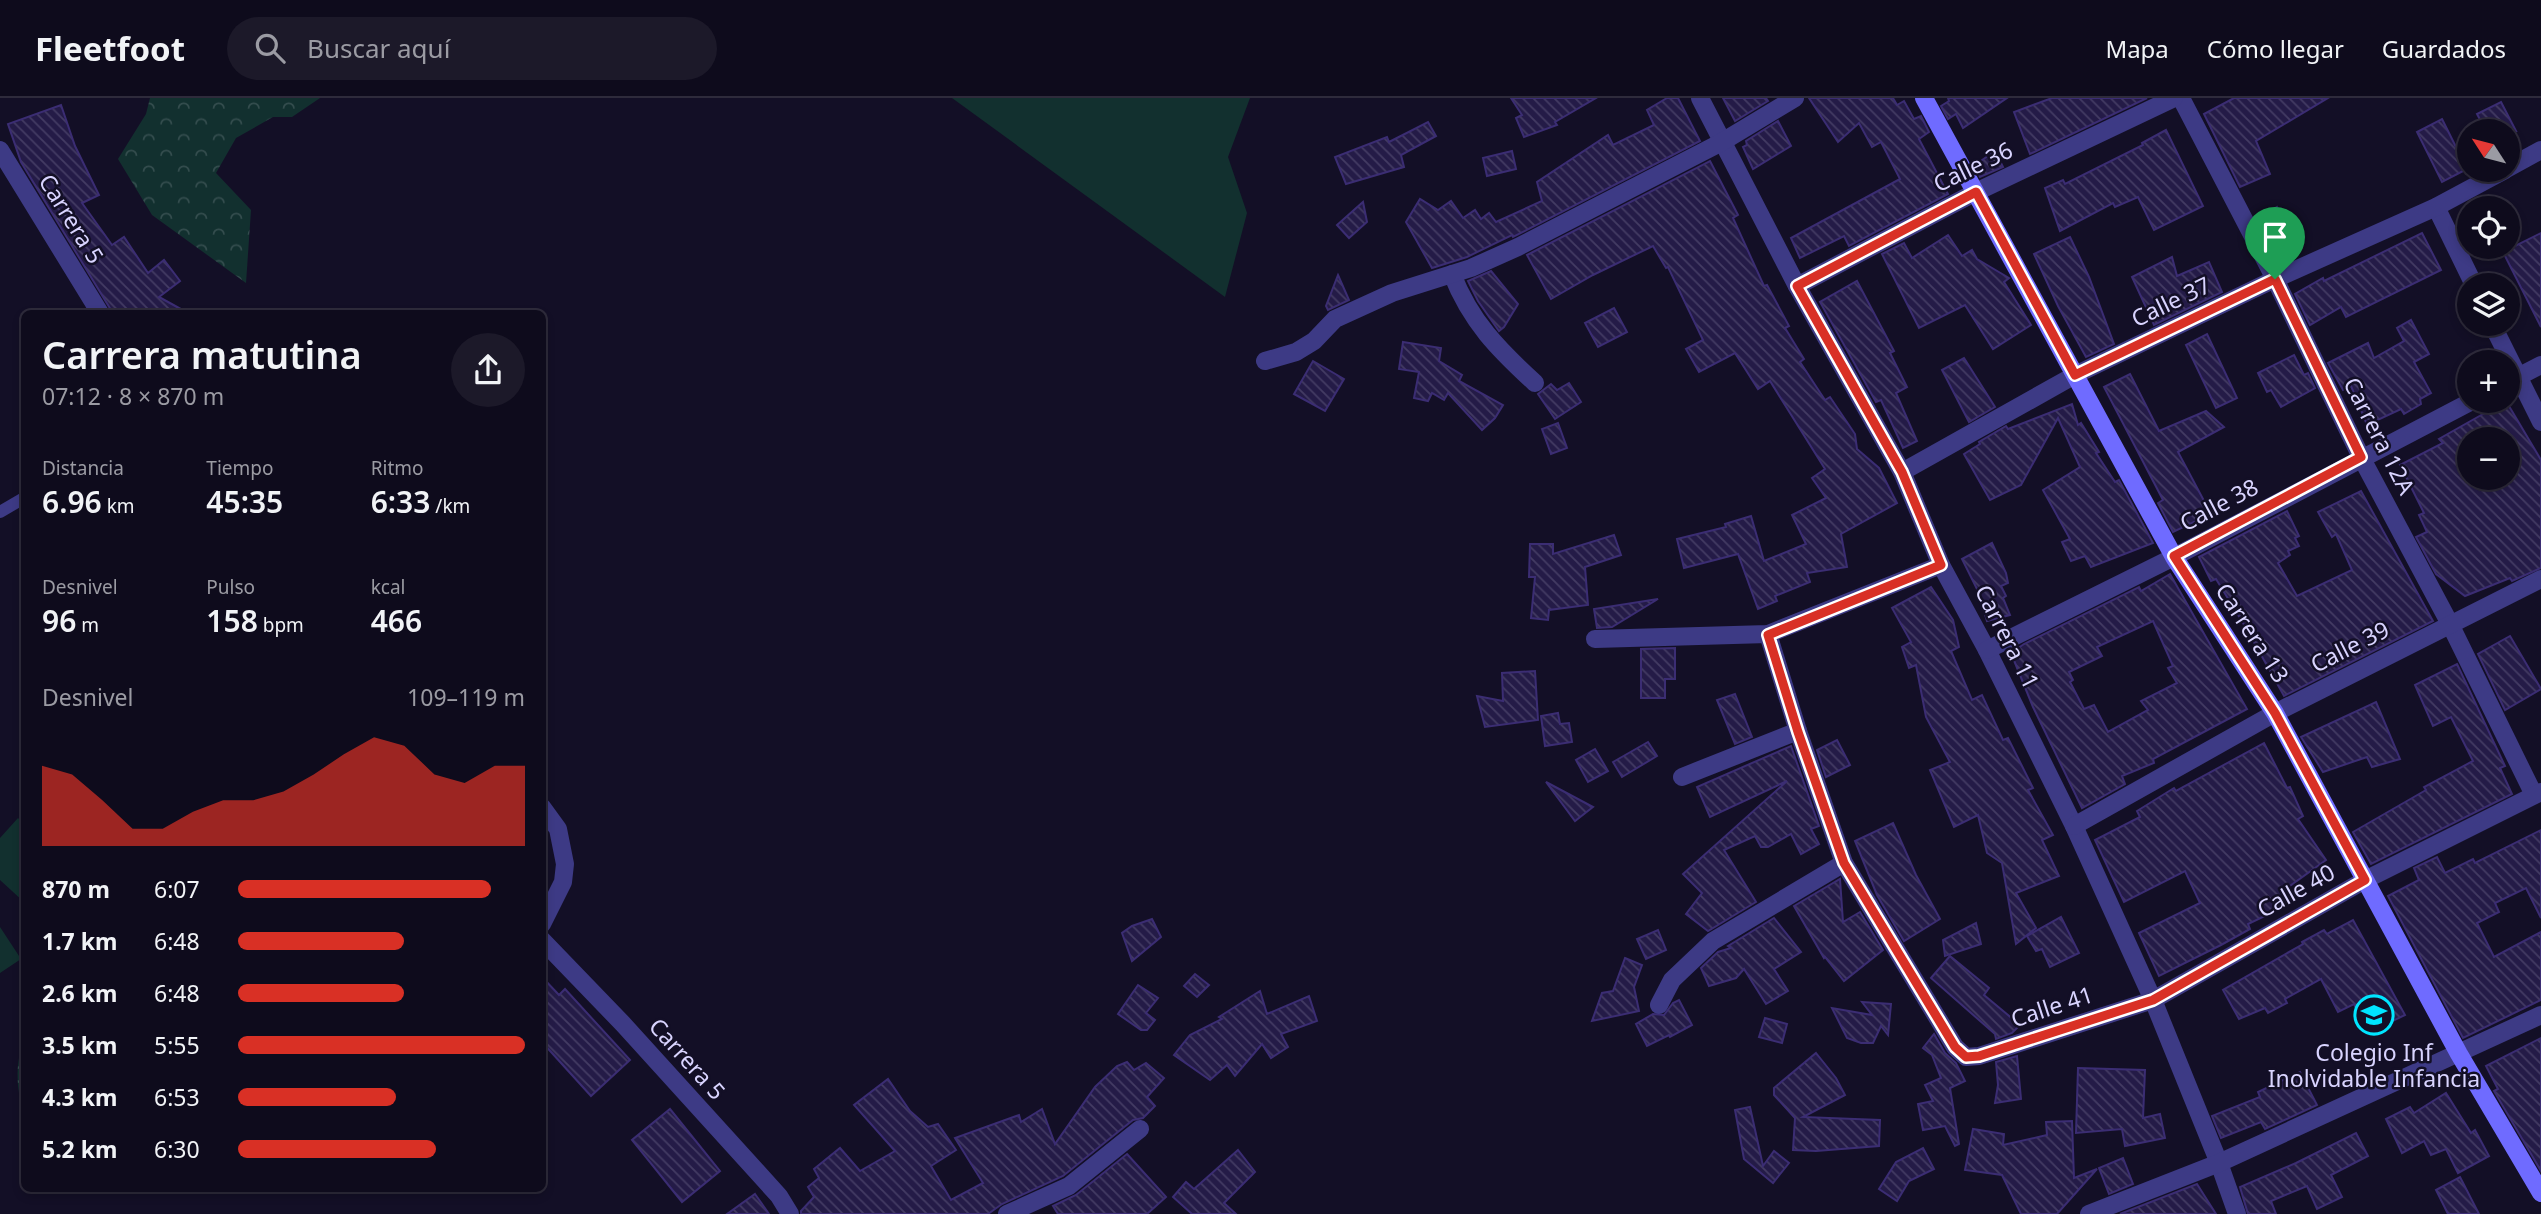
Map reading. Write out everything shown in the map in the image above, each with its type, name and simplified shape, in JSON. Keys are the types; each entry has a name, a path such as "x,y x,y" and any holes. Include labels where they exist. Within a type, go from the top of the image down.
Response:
{"street":[{"name":"Carrera 11","path":"1700,98 1797,286 1902,472 1941,565 1987,650 2074,826 2153,1000 2237,1214"},
{"path":"1265,360 1296,352 1314,341 1335,319 1358,308 1518,247 1722,142 1795,98"},
{"name":"Carrera 13","path":"1924,98 2174,556 2275,713 2459,1054 2541,1193"},
{"name":"Calle 36","path":"1797,286 1976,192 2174,98"},
{"name":"Carrera 12A","path":"2181,98 2275,279 2361,457 2538,794"},
{"name":"Carrera 5","path":"0,150 98,310"},
{"name":"Calle 37","path":"2520,161 2541,150"},
{"name":"Calle 37","path":"1902,472 2075,375 2275,279 2436,207 2482,182"},
{"path":"2436,207 2468,273"},
{"path":"1452,274 1463,301 1478,325 1498,349 1535,383"},
{"path":"2520,376 2541,365"},
{"path":"2520,390 2541,422"},
{"name":"Calle 38","path":"1987,650 2457,409"},
{"path":"1595,639 1768,635 1941,565"},
{"name":"Calle 39","path":"2074,826 2275,713 2541,579"},
{"path":"1659,1005 1672,979 1713,941 1844,863 1798,732 1768,635"},
{"path":"1682,777 1798,732"},
{"name":"Calle 40","path":"2153,1000 2365,880 2538,794"},
{"path":"546,812 558,829 565,864 563,882 546,916"},
{"name":"Calle 41","path":"1844,863 1955,1047 1966,1057 1979,1056 2153,1000"},
{"name":"Carrera 5","path":"546,944 623,1024 769,1186 790,1214"},
{"path":"2089,1214 2219,1163 2541,1015"},
{"path":"1007,1214 1069,1185 1140,1129"}],"lane":[{"path":"0,512 21,500"}],"green space":[{"path":"150,98 320,98 292,117 273,117 236,138 216,173 251,210 246,283 152,215 118,159 146,114"},
{"path":"952,98 1250,98 1228,157 1247,213 1225,297"},
{"path":"18,818 21,821 21,899 0,880 0,838"},
{"path":"0,927 21,959 0,973"},
{"path":"21,1051 21,1102 18,1078"}],"building":[{"path":"1511,98 1596,98 1555,122 1557,125 1524,137 1516,118 1522,115"},
{"path":"1667,98 1678,98 1700,141 1513,237 1512,235 1467,257 1432,268 1406,222 1420,199 1438,210 1451,201 1463,218 1475,210 1481,219 1489,213 1496,222 1542,201 1537,182 1608,135 1613,145 1654,125 1647,110"},
{"path":"1723,98 1766,98 1768,101 1735,121"},
{"path":"1809,98 1893,98 1897,105 1904,101 1914,119 1921,116 1929,132 1919,139 1948,194 1849,246 1844,236 1800,258 1791,238 1900,179 1881,142 1872,147 1859,123 1838,142"},
{"path":"1948,98 2007,98 1963,128 1956,114 1948,119 1941,106 1949,101"},
{"path":"2052,98 2147,98 2030,154 2014,112"},
{"path":"2234,98 2328,98 2256,141 2270,174 2240,187 2204,114"},
{"path":"2501,102 2510,119 2480,119 2477,114"},
{"path":"61,105 75,146 99,195 82,203 112,245 124,237 148,273 164,260 180,281 159,297 183,310 111,310 21,162 8,124"},
{"path":"2442,119 2457,149 2457,174 2442,182 2417,132"},
{"path":"1778,121 1791,146 1753,169 1743,147 1747,145 1746,141"},
{"path":"1428,122 1436,136 1401,155 1404,167 1346,184 1335,157 1387,137 1389,142"},
{"path":"2166,130 2203,206 2154,230 2138,197 2115,207 2113,203 2060,231 2045,188 2063,180 2065,184 2143,145 2142,143"},
{"path":"1512,151 1516,169 1487,176 1483,158"},
{"path":"1995,151 2003,167 1980,177 1975,165"},
{"path":"1710,161 1738,215 1733,218 1764,286 1767,285 1789,326 1785,328 1804,359 1800,362 1825,400 1830,397 1855,434 1857,449 1879,468 1897,503 1841,534 1847,567 1807,573 1810,582 1775,596 1777,601 1758,609 1738,554 1684,568 1677,539 1726,527 1725,524 1751,516 1764,561 1806,544 1792,515 1826,498 1812,478 1825,469 1770,381 1758,389 1735,353 1699,372 1686,349 1703,340 1668,267 1666,268 1653,246 1551,299 1527,255"},
{"path":"1363,202 1367,222 1349,238 1337,225"},
{"path":"2277,207 2302,246 2279,262 2257,220"},
{"path":"2422,233 2441,270 2346,317 2341,307 2310,325 2295,294 2323,278 2324,281"},
{"path":"2541,233 2541,327 2520,286 2520,273 2514,273 2507,259 2520,259 2520,244"},
{"path":"1948,235 1962,256 1972,250 1977,259 2009,278 2004,282 2031,325 1993,349 1965,305 1919,328 1882,254 1904,243 1912,258"},
{"path":"2070,237 2089,277 2114,344 2086,357 2034,254"},
{"path":"2172,257 2177,276 2209,262 2222,292 2154,325 2132,277"},
{"path":"1491,271 1518,304 1499,331 1468,281"},
{"path":"1338,275 1349,300 1328,310 1326,306"},
{"path":"1857,281 1894,351 1890,353 1907,387 1896,393 1917,441 1903,448 1881,400 1876,402 1820,302"},
{"path":"1614,308 1627,332 1598,347 1585,323"},
{"path":"2411,320 2429,354 2414,362 2431,393 2420,399 2421,404 2404,414 2401,409 2367,425 2351,386 2343,390 2328,363 2368,343 2374,358 2404,341 2397,328"},
{"path":"2207,334 2237,398 2216,408 2186,345"},
{"path":"1403,342 1441,348 1439,361 1462,375 1459,381 1503,405 1495,418 1482,430 1448,393 1444,400 1432,393 1428,401 1414,398 1419,372 1399,369"},
{"path":"2294,355 2304,375 2308,373 2315,388 2281,407 2271,390 2267,392 2258,373"},
{"path":"1964,358 1995,407 1969,422 1942,370"},
{"path":"1313,361 1344,379 1325,411 1294,394"},
{"path":"2130,374 2159,431 2206,411 2224,427 2178,452 2211,514 2173,532 2158,503 2163,500 2104,387"},
{"path":"1569,383 1581,402 1555,419 1538,394 1551,384 1557,390"},
{"path":"2072,404 2078,425 2081,423 2115,482 2119,480 2153,543 2091,567 2085,556 2071,561 2062,542 2070,539 2043,490 2080,467 2058,418 2021,485 1990,500 1964,454 2006,426 2008,429"},
{"path":"2485,413 2513,413 2541,460 2541,568 2512,581 2510,578 2465,596 2436,574 2416,537 2427,532 2419,515 2424,513 2400,465 2443,443 2439,439 2457,429 2457,490 2520,490 2520,427 2460,427"},
{"path":"1558,423 1567,448 1551,454 1542,429"},
{"path":"2361,491 2433,621 2284,696 2246,628 2216,579 2211,581 2199,557 2287,511 2299,536 2295,538 2299,546 2288,551 2290,555 2278,563 2297,596 2352,570 2336,534 2332,537 2318,512"},
{"path":"1614,535 1621,555 1585,567 1588,605 1549,610 1548,620 1531,618 1535,577 1529,577 1530,544 1553,544 1553,554"},
{"path":"1992,543 2006,573 2008,583 2001,586 2010,615 1987,621 1978,591 1962,559"},
{"path":"2170,574 2247,709 2153,759 2154,763 2122,776 2125,784 2082,808 2033,707 2011,653 2139,587 2141,591","holes":["2153,621 2173,666 2168,668 2177,683 2141,701 2148,710 2108,732 2094,705 2084,709 2070,682 2073,680 2069,672 2102,656 2097,647"]},
{"path":"1931,587 1953,620 1959,647 1951,651 1972,700 1982,695 2003,740 2008,738 2033,788 2028,790 2053,835 2042,840 2059,876 2016,893 2036,928 2016,944 2002,863 1987,853 1978,815 1954,827 1930,770 1950,762 1926,717 1916,665 1909,668 1902,647 1911,642 1892,608"},
{"path":"1658,599 1612,627 1597,628 1594,609"},
{"path":"2510,636 2541,689 2505,710 2478,654"},
{"path":"1675,648 1675,679 1665,679 1665,698 1641,698 1641,649"},
{"path":"2457,664 2505,766 2500,768 2512,794 2371,864 2353,832 2426,790 2424,787 2473,761 2451,717 2433,726 2415,685"},
{"path":"1535,671 1538,720 1485,727 1477,696 1503,701 1502,673"},
{"path":"1735,694 1752,737 1735,744 1717,700"},
{"path":"2376,702 2400,759 2372,767 2367,757 2323,772 2301,737"},
{"path":"1558,713 1560,724 1569,723 1572,742 1545,746 1541,716"},
{"path":"1837,740 1850,765 1826,777 1817,750"},
{"path":"1648,742 1657,756 1622,777 1613,762"},
{"path":"2264,743 2287,788 2290,787 2303,816 2298,819 2326,860 2283,891 2290,904 2248,924 2250,929 2159,976 2139,933 2200,903 2185,871 2124,902 2095,840 2140,817 2137,811 2174,788 2176,791"},
{"path":"1791,746 1819,826 1811,829 1819,844 1801,854 1791,834 1768,847 1761,847 1755,836 1724,850 1756,902 1708,931 1686,914 1702,893 1683,874 1787,781 1710,817 1697,787"},
{"path":"1595,749 1608,771 1588,782 1576,760"},
{"path":"1546,782 1593,807 1575,821"},
{"path":"1893,823 1916,875 1940,919 1904,941 1877,895 1855,841"},
{"path":"2541,830 2541,918 2526,888 2495,903 2499,912 2477,923 2494,957 2541,932 2541,1000 2463,1038 2388,896 2419,880 2414,868 2437,857 2445,873 2473,859 2475,863"},
{"path":"1840,879 1843,922 1860,912 1883,950 1844,981 1824,958 1794,906"},
{"path":"2061,917 2079,953 2050,967 2042,949 2036,951 2027,936"},
{"path":"1774,918 1801,952 1774,969 1788,991 1766,1004 1744,969 1736,978 1709,986 1701,968 1718,952 1731,948 1728,946"},
{"path":"1152,919 1161,937 1132,961 1122,933 1132,926"},
{"path":"2353,920 2405,1015 2368,1033 2354,1004 2338,1012 2321,979 2285,999 2287,1003 2268,1013 2265,1008 2239,1019 2223,990 2324,930 2327,934"},
{"path":"1976,923 1981,944 1945,956 1943,940"},
{"path":"1658,930 1666,950 1646,959 1637,939"},
{"path":"1950,956 1989,988 1984,995 2020,1025 2012,1033 1996,1039 1995,1034 1931,978"},
{"path":"1625,958 1642,965 1634,987 1639,1011 1592,1021 1602,993 1613,991"},
{"path":"1195,974 1209,985 1197,997 1184,986"},
{"path":"546,981 559,995 565,989 630,1060 591,1096 546,1046"},
{"path":"1138,985 1158,998 1146,1013 1155,1020 1147,1030 1141,1030 1118,1014"},
{"path":"1260,991 1267,1014 1309,996 1317,1021 1281,1034 1288,1047 1271,1058 1262,1044 1235,1076 1227,1065 1210,1080 1174,1055 1190,1035 1222,1019 1219,1017"},
{"path":"1679,1000 1692,1025 1647,1046 1636,1024 1653,1014 1664,1015 1673,1003"},
{"path":"1862,1002 1891,1004 1888,1035 1881,1026 1873,1043 1861,1043 1847,1038 1832,1008 1872,1015"},
{"path":"1765,1018 1787,1024 1782,1043 1759,1037"},
{"path":"1934,1034 1945,1053 1956,1063 1965,1081 1950,1088 1959,1144 1955,1146 1945,1126 1923,1130 1918,1104 1933,1101 1925,1085 1941,1078 1932,1055 1923,1048"},
{"path":"2541,1038 2541,1171 2494,1091 2498,1089 2486,1066"},
{"path":"1816,1053 1836,1078 1845,1095 1803,1117 1880,1120 1879,1146 1793,1150 1795,1118 1774,1095 1774,1088"},
{"path":"2017,1056 2021,1099 1995,1103 1998,1085 1996,1062"},
{"path":"1127,1062 1134,1070 1146,1063 1164,1078 1147,1097 1155,1106 1143,1118 1133,1120 1063,1176 1002,1204 988,1214 801,1214 814,1197 808,1187 819,1178 814,1169 840,1148 860,1171 895,1151 854,1105 888,1079 910,1111 928,1127 938,1124 956,1150 931,1166 951,1200 983,1183 955,1138 1019,1115 1021,1122 1042,1109 1055,1144 1095,1087 1117,1066"},
{"path":"2078,1068 2145,1070 2143,1118 2160,1114 2165,1138 2125,1146 2122,1129 2076,1133"},
{"path":"2300,1072 2317,1105 2265,1129 2261,1122 2221,1138 2212,1116 2260,1097 2258,1092"},
{"path":"2446,1093 2471,1133 2475,1130 2489,1156 2458,1173 2446,1149 2431,1155 2424,1141 2402,1153 2386,1119 2410,1107 2414,1113"},
{"path":"1750,1107 1763,1166 1774,1151 1789,1163 1773,1183 1744,1159 1735,1110"},
{"path":"670,1109 720,1171 682,1202 632,1140"},
{"path":"2072,1121 2074,1178 2097,1169 2057,1214 2021,1214 2002,1175 1965,1170 1973,1129 2004,1134 2003,1145 2047,1135 2046,1122"},
{"path":"2356,1133 2368,1156 2331,1175 2342,1197 2317,1209 2307,1186 2271,1201 2276,1214 2248,1214 2240,1187"},
{"path":"1923,1148 1934,1169 1909,1181 1897,1201 1879,1189 1896,1162"},
{"path":"1238,1150 1255,1172 1224,1203 1236,1214 1192,1214 1173,1197 1186,1182 1194,1189"},
{"path":"1127,1154 1166,1197 1147,1214 1058,1214 1053,1206 1076,1195"},
{"path":"2123,1158 2133,1184 2109,1194 2099,1168"},
{"path":"2460,1177 2479,1214 2448,1214 2436,1190"},
{"path":"2197,1184 2216,1214 2120,1214"},
{"path":"755,1194 769,1214 727,1214"}],"place":[{"name":"Colegio Inf Inolvidable Infancia","path":"2374,1015"}],"route":[{"path":"1976,192 2075,375 2275,279 2361,457 2174,556 2275,713 2365,880 2153,1000 1979,1056 1966,1057 1955,1047 1844,863 1798,732 1768,635 1941,565 1902,472 1797,286 1976,192"}]}
